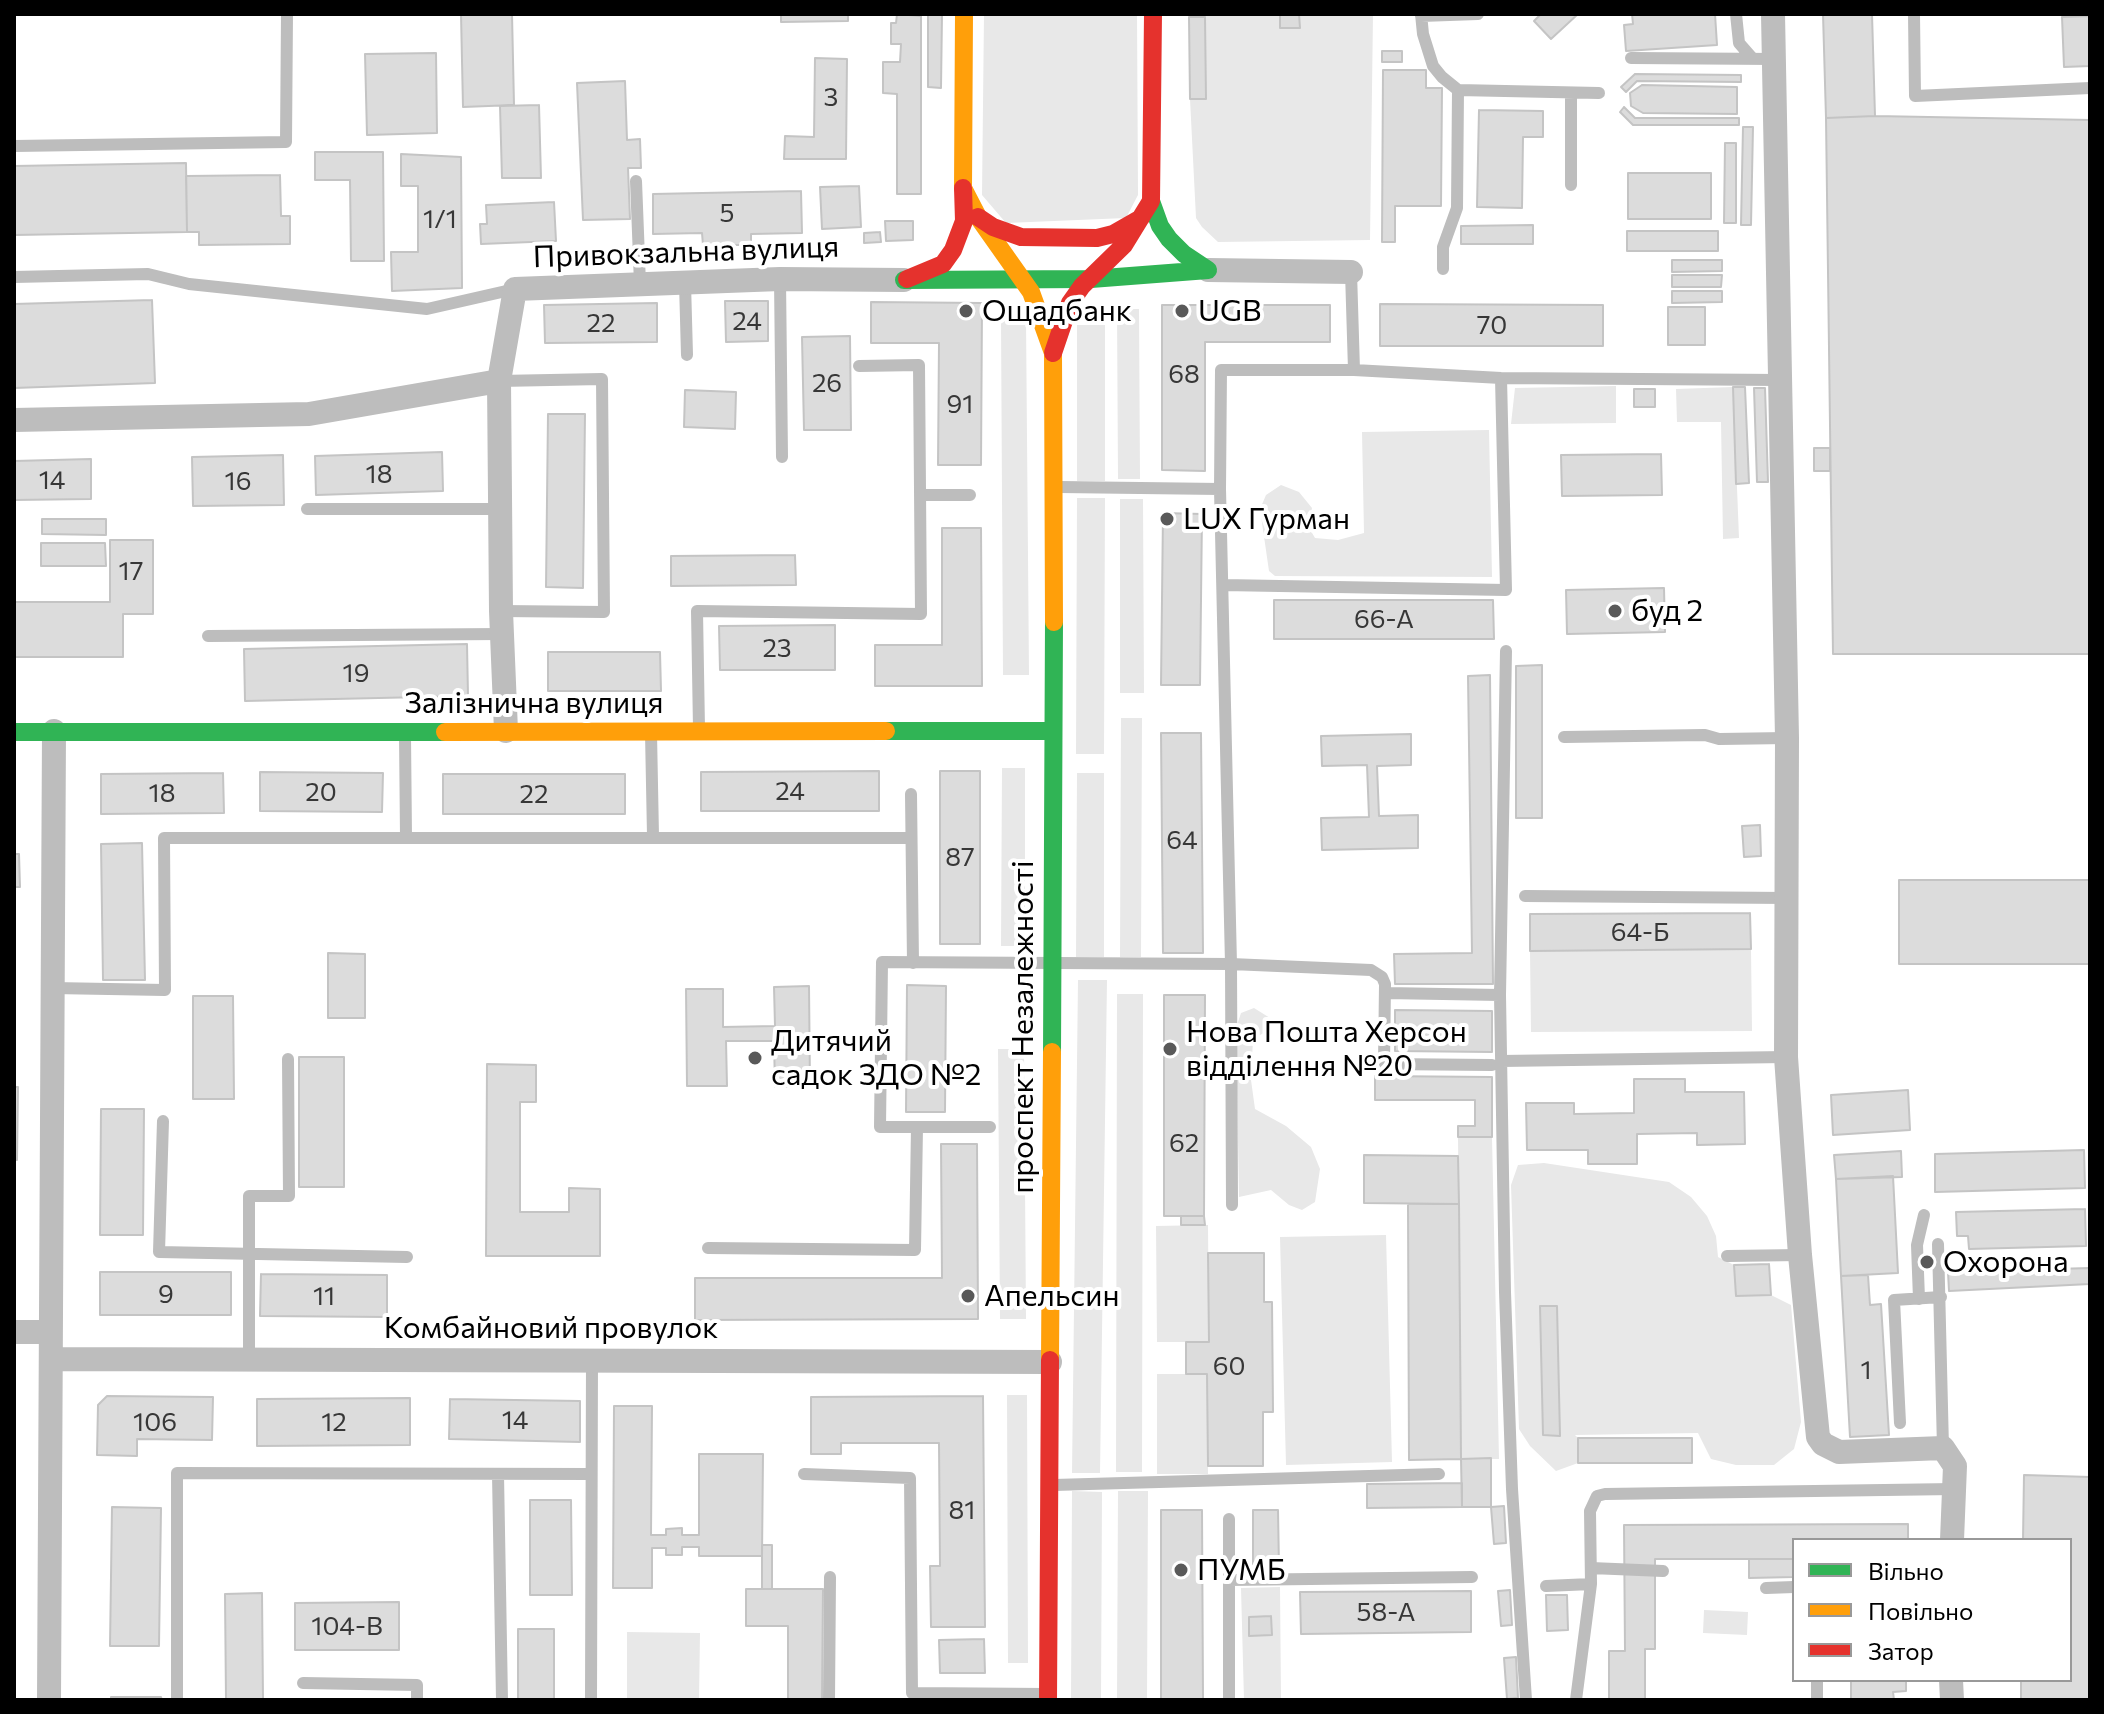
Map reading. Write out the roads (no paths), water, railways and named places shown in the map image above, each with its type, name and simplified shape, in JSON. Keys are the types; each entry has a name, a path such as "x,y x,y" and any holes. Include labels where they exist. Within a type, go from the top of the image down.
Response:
{"main road":[{"path":"904,280 943,264 953,250 964,221 964,14"},
{"path":"1153,14 1146,210 1184,254 1208,270"},
{"name":"проспект Незалежності","path":"963,188 982,223 1024,280 1036,302 1053,353 1048,1697"},
{"path":"982,223 1021,237 1097,238 1113,234 1146,210"},
{"name":"проспект Незалежності","path":"1053,353 1070,303 1124,245 1146,210"},
{"path":"904,280 1091,279 1208,270"},
{"name":"Залізнична вулиця","path":"14,732 1053,731"}],"street":[{"path":"1773,14 1764,59 1780,380 1787,738 1786,1057 1800,1255 1818,1437 1823,1444 1839,1452 1943,1448 1955,1466 1952,1538"},
{"path":"1208,270 1351,272"},
{"name":"Привокзальна вулиця","path":"506,731 499,381 515,289 780,279 904,280"},
{"path":"14,420 309,414 499,381"},
{"path":"49,1700 54,731"},
{"path":"14,1332 50,1332"},
{"name":"Комбайновий провулок","path":"51,1359 1050,1362"}],"lane":[{"path":"14,146 286,142 287,14"},
{"path":"1478,14 1421,15 1423,34 1433,66 1458,90 1599,93"},
{"path":"1736,14 1739,43 1764,59"},
{"path":"1914,14 1915,96 2090,88"},
{"path":"1631,58 1764,59"},
{"path":"1443,269 1443,247 1457,208 1458,90"},
{"path":"1571,93 1571,185"},
{"path":"636,181 640,284"},
{"path":"1351,272 1354,370"},
{"path":"14,277 148,274 189,284 427,309 515,289"},
{"path":"780,279 782,457"},
{"path":"685,283 687,355"},
{"path":"699,729 697,611 921,614 919,365 859,366"},
{"path":"1232,1205 1231,964 1220,489 1221,370 1354,370 1501,378 1780,380"},
{"path":"1223,585 1506,590 1501,378"},
{"path":"208,636 502,623 604,612 602,379 499,381"},
{"path":"1053,487 1220,489"},
{"path":"922,495 970,495"},
{"path":"307,509 501,509"},
{"path":"1506,651 1496,1063 1510,1429 1526,1700"},
{"path":"651,730 653,836"},
{"path":"405,732 406,837"},
{"path":"1564,737 1705,735 1719,739 1787,738"},
{"path":"911,794 913,963"},
{"path":"53,988 165,990 164,838 911,838"},
{"path":"1525,896 1788,898"},
{"path":"990,1127 880,1127 882,962 1150,966 1231,964 1371,970 1382,977 1386,993 1384,1064 1786,1057"},
{"path":"1386,993 1500,995"},
{"path":"249,1358 249,1196 289,1196 288,1059"},
{"path":"163,1121 159,1252 407,1257"},
{"path":"708,1248 915,1250 917,1127"},
{"path":"1919,1299 1917,1245 1924,1215"},
{"path":"1938,1244 1943,1448"},
{"path":"1727,1256 1800,1255"},
{"path":"1900,1423 1894,1300 1941,1297"},
{"path":"591,1700 592,1359"},
{"path":"177,1700 177,1473 591,1474"},
{"path":"498,1474 502,1700"},
{"path":"804,1474 910,1478 912,1696 1048,1697"},
{"path":"1051,1485 1439,1474"},
{"path":"1576,1700 1591,1584 1591,1505 1597,1496 1954,1489"},
{"path":"1229,1519 1229,1700"},
{"path":"1591,1568 1663,1571"},
{"path":"829,1700 830,1577"},
{"path":"1229,1580 1472,1577"},
{"path":"1546,1586 1591,1584"},
{"path":"1766,1588 1792,1587"},
{"path":"303,1683 417,1685 417,1700"}],"place":[{"name":"Ощадбанк","path":"966,311"},
{"name":"UGB","path":"1182,311"},
{"name":"LUX Гурман","path":"1167,519"},
{"name":"буд 2","path":"1615,611"},
{"name":"Нова Пошта Херсон відділення №20","path":"1170,1049"},
{"name":"Дитячий садок ЗДО №2","path":"755,1058"},
{"name":"Охорона","path":"1927,1262"},
{"name":"Апельсин","path":"968,1296"},
{"name":"ПУМБ","path":"1181,1570"}]}
